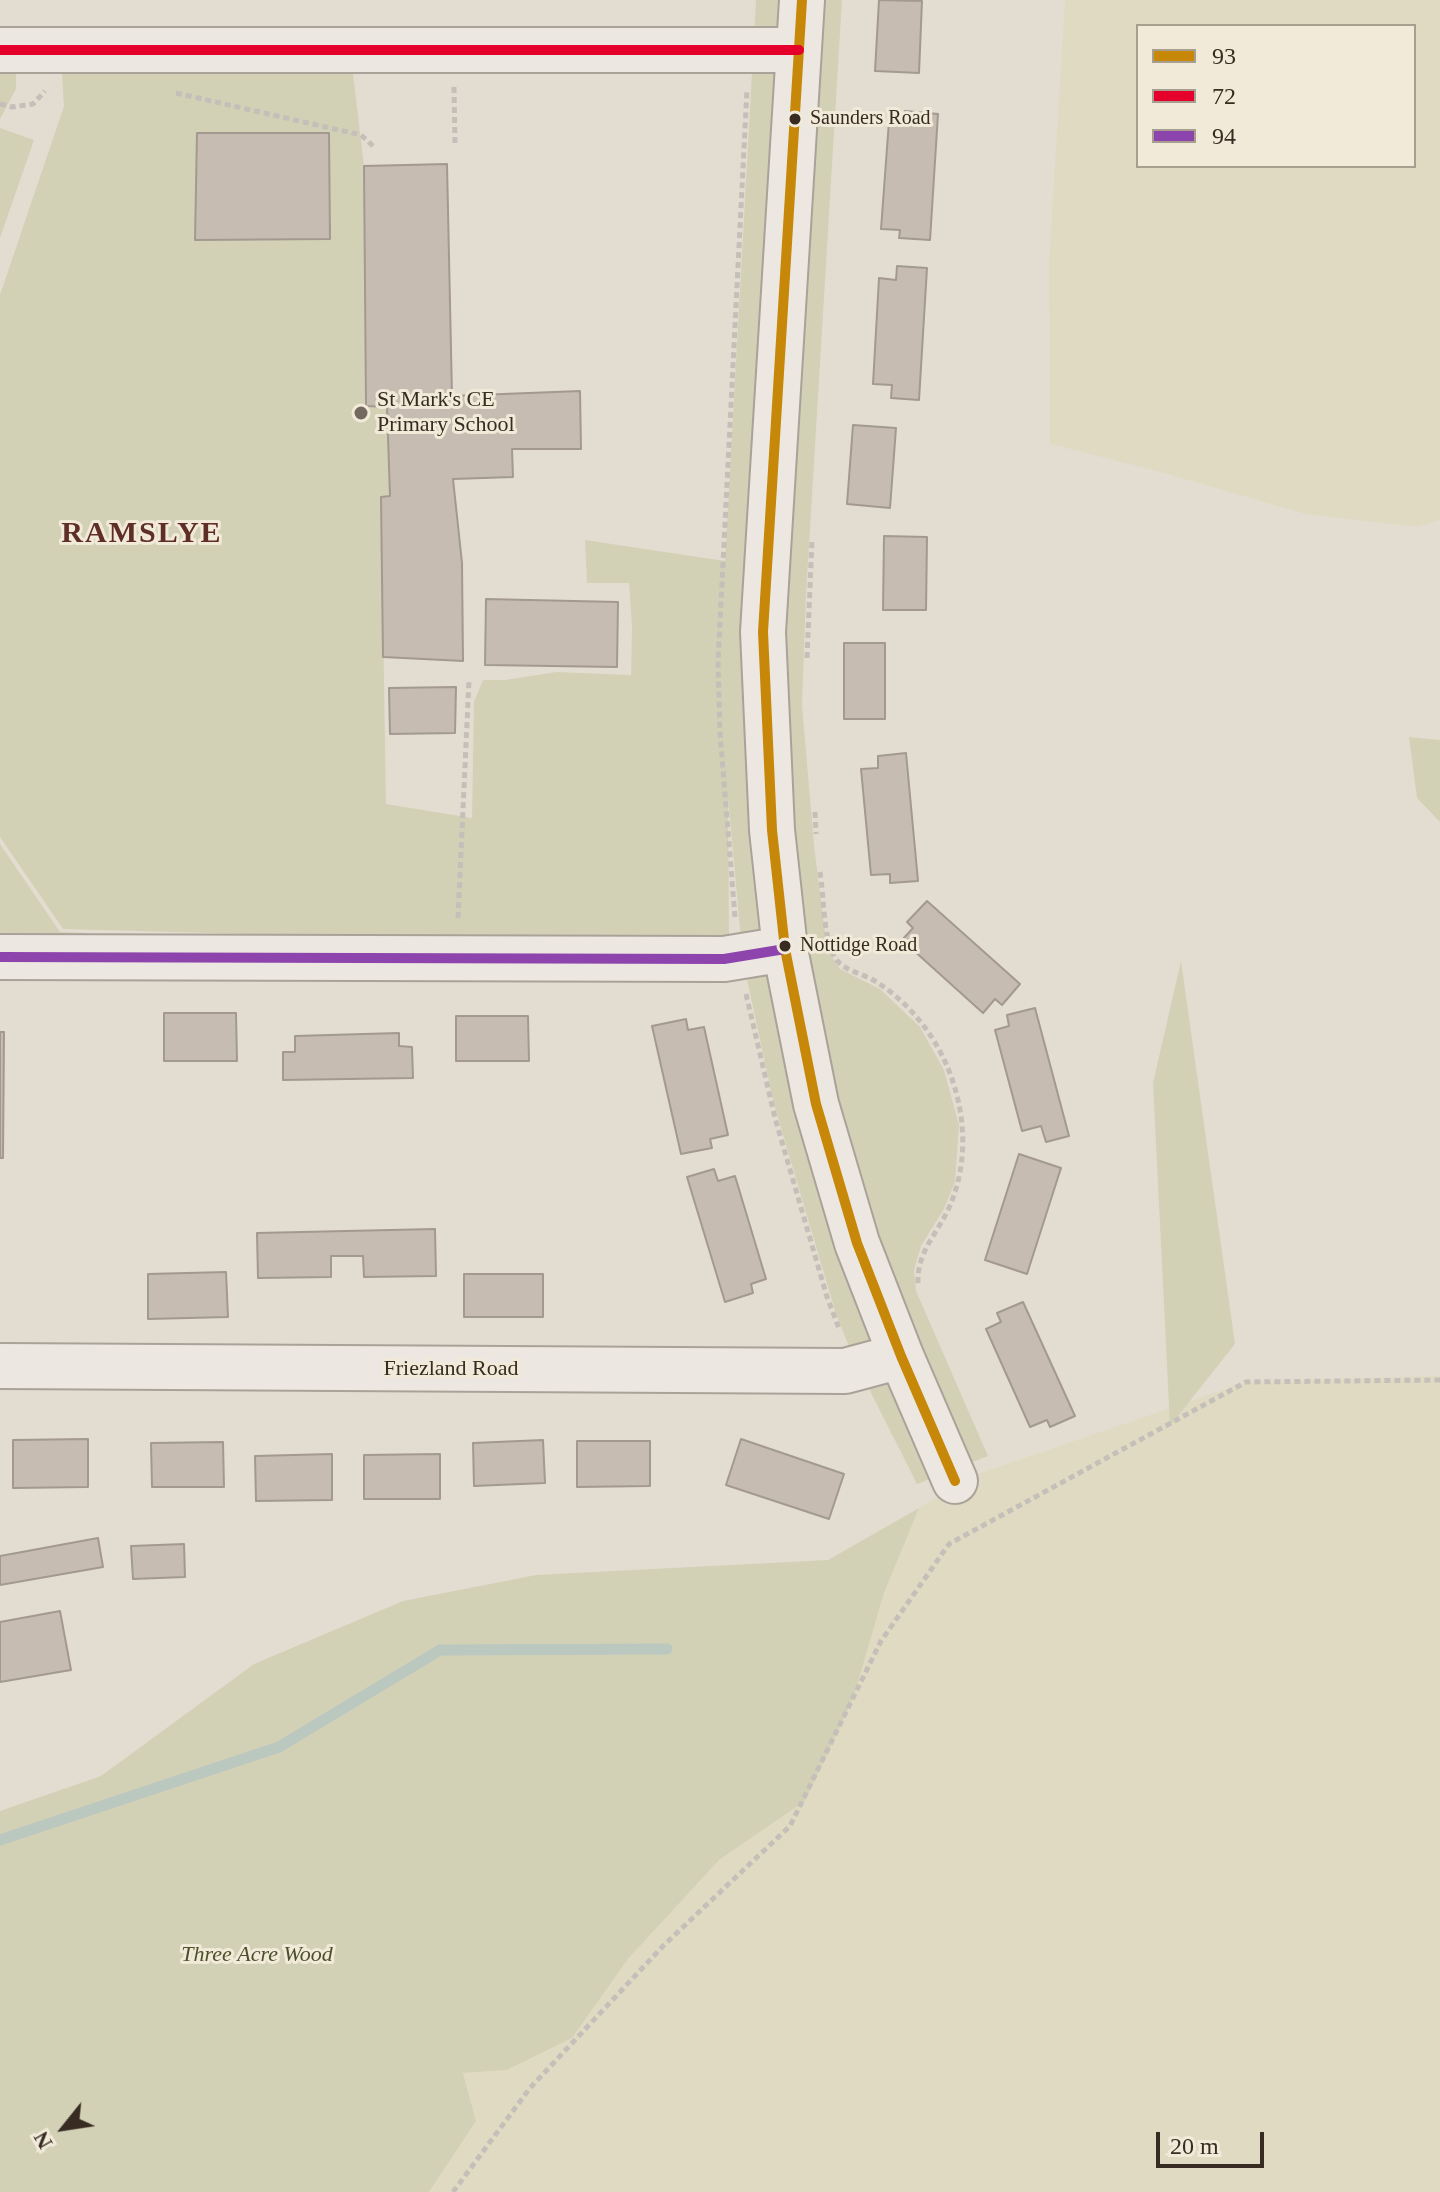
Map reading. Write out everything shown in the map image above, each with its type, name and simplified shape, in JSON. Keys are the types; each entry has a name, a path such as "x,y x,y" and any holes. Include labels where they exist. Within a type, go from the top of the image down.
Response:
{"street":[{"path":"802,0 763,632 772,830 785,949 816,1104 857,1243 955,1481"},
{"path":"0,50 799,50"},
{"path":"0,957 724,959 785,949"},
{"name":"Friezland Road","path":"0,1366 845,1371 901,1356"}],"path":[{"path":"450,50 454,72 455,143"},
{"path":"0,104 12,107 33,104 43,92 53,87"},
{"path":"169,91 361,135 373,146"},
{"path":"807,669 812,539"},
{"path":"456,959 469,680"},
{"path":"814,807 816,836"},
{"path":"819,863 829,943 836,959 847,969 885,987 925,1026 946,1064 956,1091 963,1153 959,1185 918,1267 918,1288"},
{"path":"453,2192 530,2088 664,1945 790,1826 881,1641 949,1544 1246,1382 1440,1380"}],"shaded area":[{"path":"1065,0 1440,0 1440,520 1417,527 1305,514 1050,444 1049,262"},
{"path":"1440,1376 1440,2192 429,2192 476,2121 463,2073 507,2070 572,2038 628,1959 719,1860 805,1801 853,1699 884,1593 919,1508 972,1476 1246,1382"}],"green space":[{"name":"St Mark's CE Primary School","path":"756,0 842,0 802,705 827,949 840,969 880,989 920,1027 944,1070 959,1125 955,1182 944,1209 921,1246 914,1270 916,1291 988,1456 917,1484 854,1359 836,1314 774,1104 743,961 728,797 729,938 359,937 63,929 0,837 0,295 64,106 62,74 353,73 364,166 366,405 387,407 390,496 381,498 386,804 472,818 474,702 483,680 556,672 631,675 629,583 587,583 585,540 725,561"},
{"path":"0,67 16,70 16,89 0,119"},
{"path":"0,128 34,140 0,238"},
{"path":"1409,737 1440,740 1440,822 1417,798"},
{"path":"0,844 60,932 87,933 87,953 0,953"},
{"path":"1181,961 1235,1344 1170,1426 1153,1083"},
{"name":"Three Acre Wood","path":"919,1508 884,1593 853,1699 805,1801 719,1860 628,1959 572,2038 507,2070 463,2073 476,2121 429,2192 0,2192 0,1811 101,1776 254,1664 403,1601 536,1575 828,1560"}],"building":[{"path":"879,0 922,1 919,73 875,71"},
{"path":"905,111 938,114 930,240 899,238 900,230 881,229 889,121 904,122"},
{"path":"197,133 329,133 330,239 195,240"},
{"path":"447,164 452,396 580,391 581,449 512,449 513,477 453,479 462,563 463,661 383,657 381,497 390,496 387,407 366,406 364,166"},
{"path":"897,266 927,268 919,400 891,398 892,385 873,384 879,278 896,280"},
{"path":"853,425 896,428 890,508 847,504"},
{"path":"884,536 927,537 926,610 883,610"},
{"path":"486,599 618,602 617,667 485,665"},
{"path":"844,643 885,643 885,719 844,719"},
{"path":"456,687 455,733 390,734 389,688"},
{"path":"906,753 918,881 890,883 890,874 871,875 861,769 878,768 878,756"},
{"path":"927,901 1020,984 1002,1005 995,999 983,1013 902,940 913,928 907,922"},
{"path":"1035,1008 1069,1136 1046,1142 1041,1126 1022,1131 995,1030 1009,1026 1007,1015"},
{"path":"164,1013 236,1013 237,1061 164,1061"},
{"path":"456,1016 528,1016 529,1061 456,1061"},
{"path":"686,1019 688,1030 704,1027 728,1135 710,1139 712,1148 681,1154 652,1026"},
{"path":"0,1032 4,1032 3,1158 0,1158"},
{"path":"399,1033 399,1046 412,1047 413,1078 283,1080 283,1052 295,1052 295,1036"},
{"path":"1019,1154 1061,1168 1027,1274 985,1260"},
{"path":"714,1169 718,1181 735,1176 766,1279 751,1284 753,1293 725,1302 687,1177"},
{"path":"435,1229 436,1276 364,1277 363,1256 331,1256 331,1277 258,1278 257,1233"},
{"path":"226,1272 228,1317 148,1319 148,1274"},
{"path":"464,1274 543,1274 543,1317 464,1317"},
{"path":"1023,1302 1075,1416 1050,1427 1047,1420 1030,1427 986,1329 1001,1322 997,1313"},
{"path":"88,1439 88,1487 13,1488 13,1440"},
{"path":"741,1439 844,1474 829,1519 726,1485"},
{"path":"543,1440 545,1483 474,1486 473,1443"},
{"path":"577,1441 650,1441 650,1486 577,1487"},
{"path":"223,1442 224,1487 152,1487 151,1443"},
{"path":"332,1454 332,1500 256,1501 255,1456"},
{"path":"440,1454 440,1499 364,1499 364,1455"},
{"path":"98,1538 103,1567 0,1585 0,1556"},
{"path":"184,1544 185,1577 133,1579 131,1546"},
{"path":"60,1611 71,1670 0,1682 0,1622"}],"waterway":[{"path":"0,1840 279,1747 440,1650 667,1649"}],"transit line":[{"name":"93","path":"802,0 763,632 772,830 785,949 816,1104 857,1243 955,1481"},
{"name":"72","path":"0,50 799,50"},
{"name":"94","path":"0,957 724,959 785,949"}],"place":[{"name":"Saunders Road","path":"795,119"},
{"name":"St Mark's CE Primary School","path":"361,413"},
{"name":"Nottidge Road","path":"785,946"}],"district":[{"name":"RAMSLYE","path":"142,534"}]}
